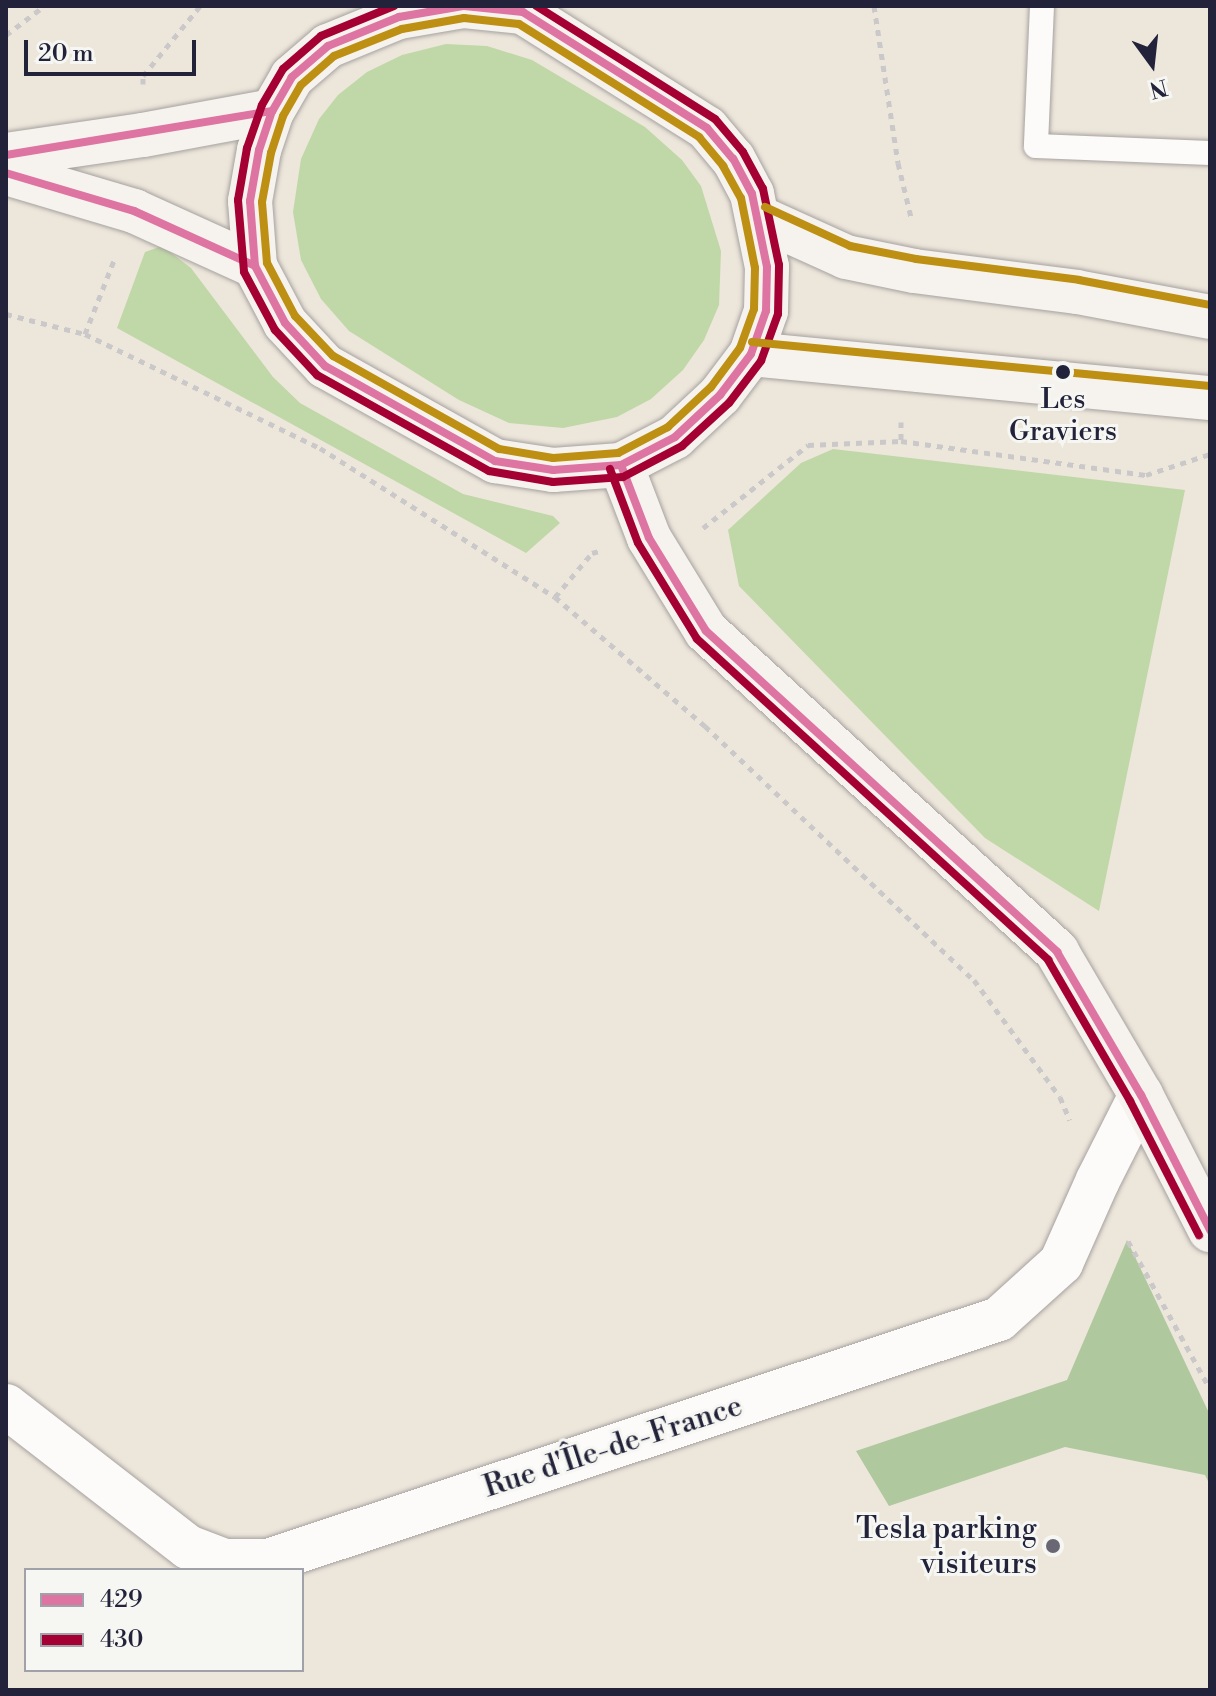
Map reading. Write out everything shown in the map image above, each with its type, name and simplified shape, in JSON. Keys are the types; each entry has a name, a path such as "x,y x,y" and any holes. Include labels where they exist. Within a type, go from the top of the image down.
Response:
{"main road":[{"path":"463,6 520,9 707,128 733,159 752,194 760,218 767,267 766,311 751,354 720,395 675,437 621,465 553,470 495,461 325,366 285,323 255,266 250,201 259,150 272,111 329,26 463,6"},
{"path":"6,155 143,135 272,111"},
{"path":"6,173 134,211 255,266"},
{"path":"760,218 846,257 914,271 1077,292 1210,317"},
{"path":"751,354 1210,398"},
{"path":"621,465 649,538 706,631 1057,952 1141,1095 1210,1230"}],"street":[{"name":"Rue d'Île-de-France","path":"6,1406 188,1547 225,1561 268,1561 999,1319 1061,1263 1141,1095"}],"lane":[{"path":"1042,6 1036,146 1210,153"}],"path":[{"path":"6,35 44,6"},
{"path":"143,88 143,76 200,6"},
{"path":"874,6 898,163 913,223"},
{"path":"85,334 119,250"},
{"path":"6,314 85,334 320,448 555,597 705,726 974,980 1060,1097 1098,1180 1210,1389"},
{"path":"705,528 808,445 901,441 1146,475 1210,454"},
{"path":"555,597 592,553"}],"green space":[{"path":"446,44 487,46 532,60 645,127 682,160 701,186 721,251 719,305 704,340 683,370 651,399 617,417 563,428 509,423 459,400 349,331 321,299 301,260 293,212 301,159 319,119 338,95 367,72 402,55"},
{"path":"162,246 191,268 273,377 300,403 463,494 553,516 560,523 526,553 117,328 145,252"},
{"path":"833,449 1185,490 1099,911 985,838 739,586 728,530 801,463"},
{"path":"1127,1240 1210,1415 1210,1485 1205,1475 1065,1447 889,1506 856,1451 1067,1380"}],"transit line":[{"name":"430","path":"394,6 321,36 283,69 262,105 247,148 238,200 244,272 275,330 317,375 489,471 553,482 623,477 682,446 729,403 761,361 778,314 779,265 763,189 743,152 715,119 536,6"},
{"name":"429","path":"463,6 399,17 328,46 292,77 272,111 259,150 250,201 255,266 285,323 325,366 495,461 553,470 621,465 675,437 720,395 751,354 766,311 767,267 752,194 733,159 707,128 523,12 464,6"},
{"path":"464,18 519,24 699,137 723,166 741,198 755,268 754,309 740,348 711,387 668,427 618,453 553,458 499,449 333,356 295,316 267,263 262,202 271,153 283,116 301,85 334,56 402,29 464,18"},
{"name":"429","path":"6,155 272,111"},
{"name":"429","path":"6,173 134,211 255,266"},
{"path":"765,207 850,246 916,259 1079,280 1210,305"},
{"path":"752,342 1210,386"},
{"name":"429","path":"621,465 649,538 706,631 1057,952 1141,1095 1210,1230"},
{"name":"430","path":"610,469 638,543 697,639 1048,960 1130,1101 1199,1235"}],"place":[{"name":"Les Graviers","path":"1063,372"},
{"name":"Tesla parking visiteurs","path":"1053,1546"}]}
